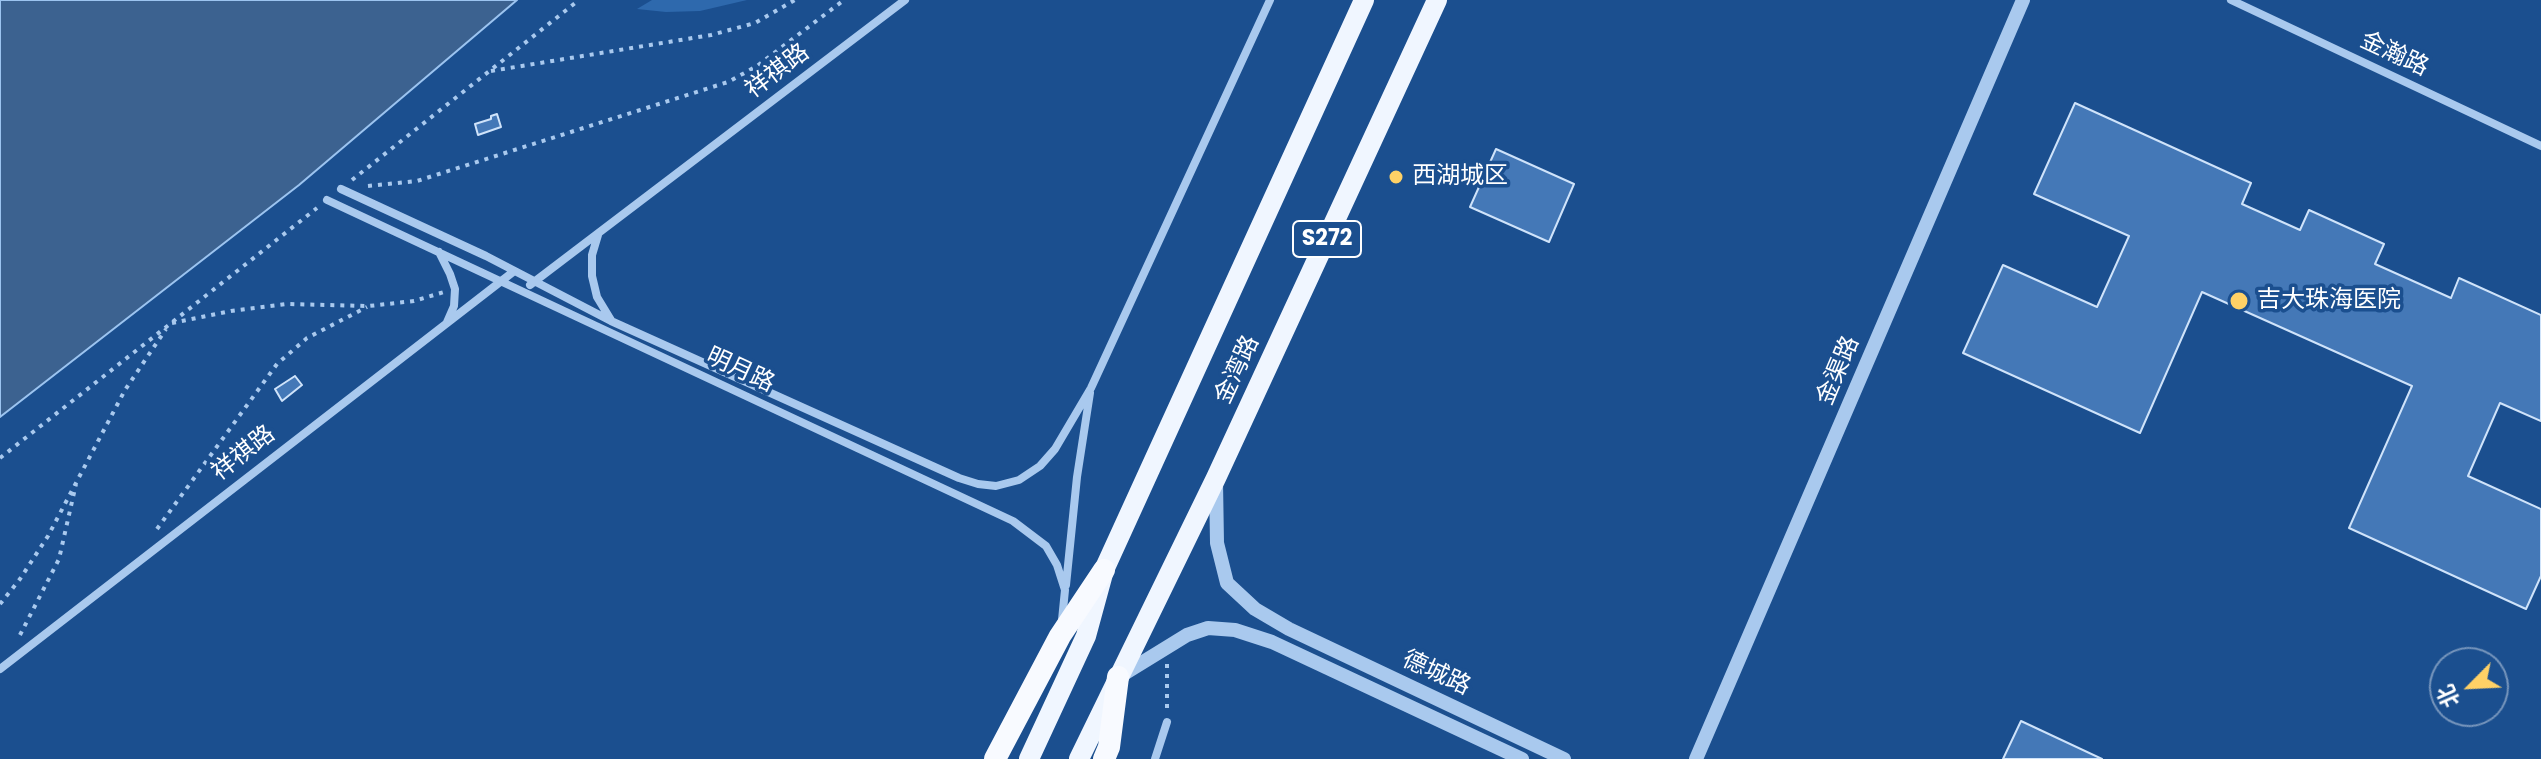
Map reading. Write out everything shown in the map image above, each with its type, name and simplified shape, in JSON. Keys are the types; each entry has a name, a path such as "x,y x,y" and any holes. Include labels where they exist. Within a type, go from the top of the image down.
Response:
{"highway":[{"path":"995,759 1060,636 1104,570"},
{"path":"1104,759 1109,747 1118,677"}],"main road":[{"name":"金湾路","path":"1029,759 1086,636 1104,570 1364,0"},
{"name":"金湾路","path":"1079,759 1216,478 1437,0"}],"street":[{"name":"祥祺路","path":"523,291 905,0"},
{"path":"1065,590 1077,477 1091,388 1270,0"},
{"name":"金渠路","path":"1696,759 2023,0"},
{"name":"金瀚路","path":"2231,0 2541,146"},
{"name":"明月路","path":"341,189 486,256 611,321 978,484 996,486 1019,480 1040,466 1055,449 1091,388"},
{"name":"明月路","path":"327,200 1013,521 1046,546 1057,565 1065,590 1060,636"},
{"path":"598,235 592,255 592,276 597,297 611,321"},
{"path":"438,252 455,289 454,306 446,323"},
{"name":"祥祺路","path":"0,669 513,272"},
{"name":"德城路","path":"1216,478 1217,543 1227,583 1255,609 1289,629 1564,759"},
{"name":"德城路","path":"1118,677 1167,645 1208,628 1235,630 1272,642 1522,759"},
{"path":"1155,759 1167,722"}],"path":[{"path":"579,0 488,72 711,35 755,23 788,6 793,0"},
{"path":"341,189 417,181 728,82 757,66 844,0"},
{"path":"0,458 170,324 231,311 286,304 369,306 414,301 455,289"},
{"path":"152,535 277,364 307,338 369,306"},
{"path":"0,604 48,536 125,390 170,324"},
{"path":"15,640 23,631 59,559 78,476"},
{"path":"1167,645 1167,722"}],"shaded area":[{"path":"0,0 517,0 299,185 0,417"},
{"path":"652,0 747,0 700,11 637,9"}],"building":[{"path":"2075,103 2251,183 2242,204 2300,230 2309,210 2384,244 2375,264 2451,298 2459,278 2541,315 2541,421 2500,403 2468,476 2541,509 2541,576 2526,609 2349,528 2412,386 2202,292 2140,433 1963,353 2003,265 2097,307 2129,236 2034,194"},
{"path":"497,114 501,127 478,135 475,124"},
{"path":"1496,149 1574,184 1549,242 1470,207"},
{"path":"295,376 302,385 282,401 275,389"},
{"path":"2021,721 2102,759 2003,759"}],"place":[{"name":"西湖城区","path":"1396,177"},
{"name":"吉大珠海医院","path":"2239,301"}]}
